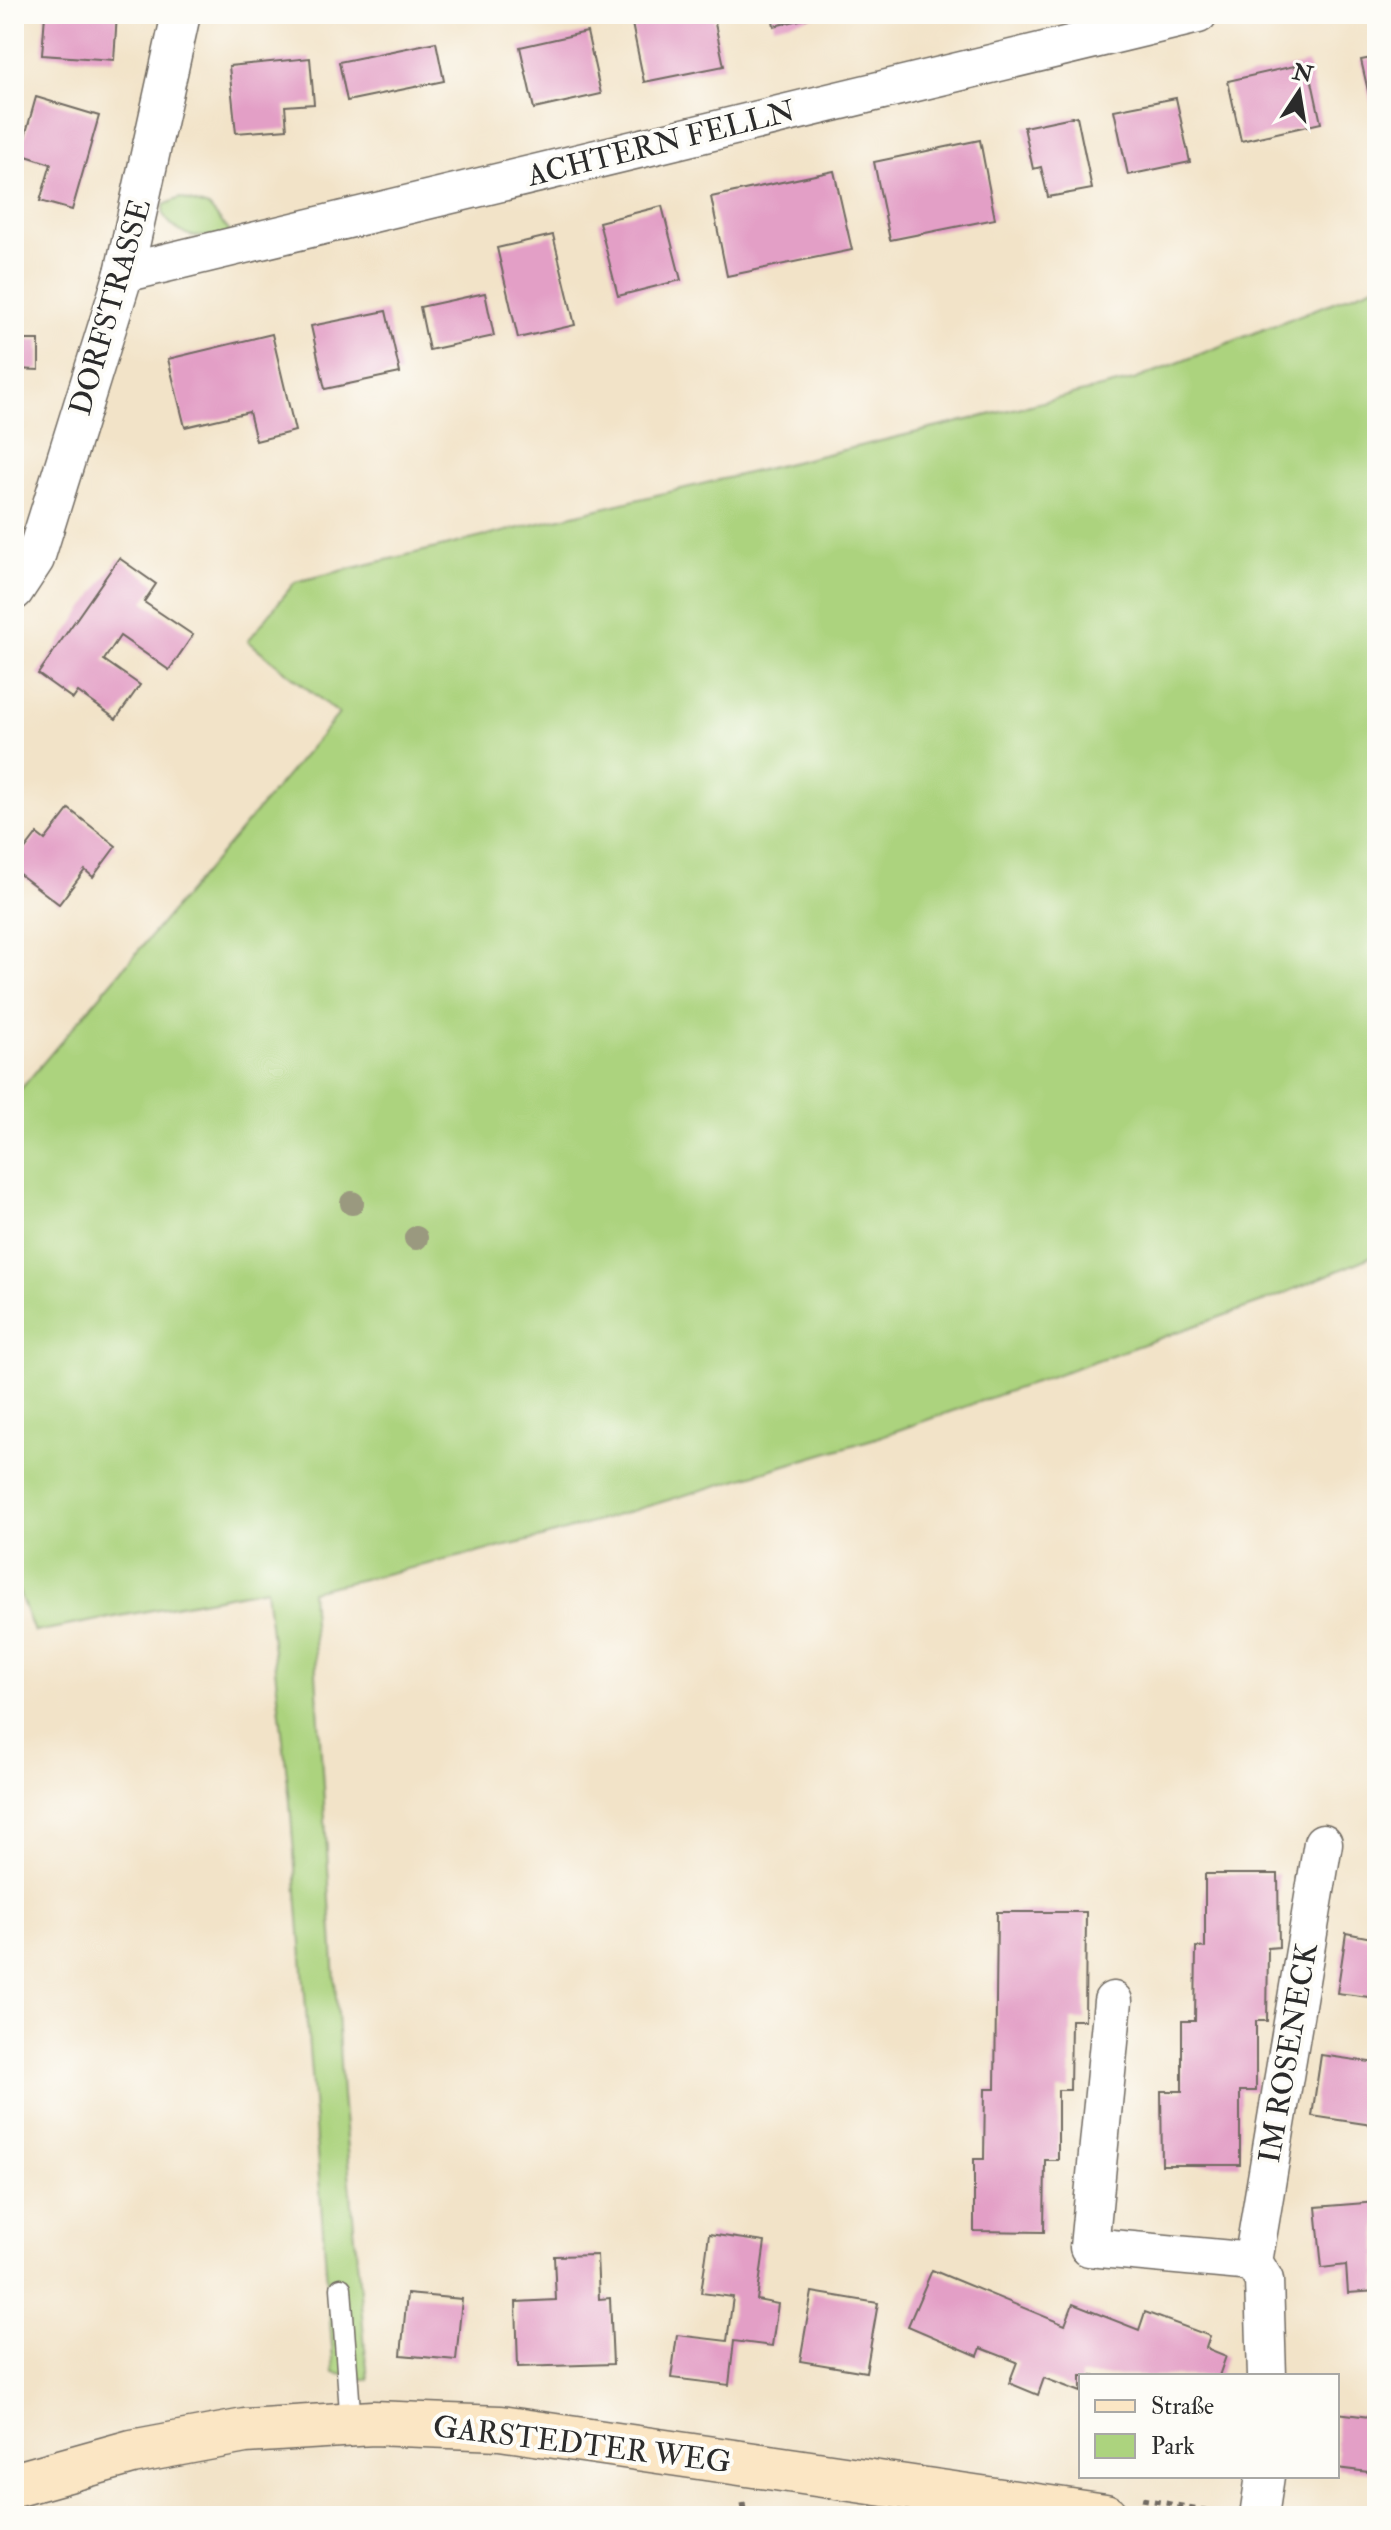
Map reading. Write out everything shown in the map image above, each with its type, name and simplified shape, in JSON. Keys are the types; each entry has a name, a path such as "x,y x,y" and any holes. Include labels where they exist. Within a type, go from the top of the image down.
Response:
{"main road":[{"name":"GARSTEDTER WEG","path":"14,2485 132,2452 245,2431 351,2425 500,2428 1092,2515"}],"street":[{"name":"DORFSTRASSE","path":"14,591 35,559 124,273 181,14"},
{"name":"ACHTERN FELLN","path":"124,273 1198,14"},
{"name":"IM ROSENECK","path":"1267,2374 1264,2280 1253,2262 1323,1843"},
{"path":"1113,2001 1089,2247 1253,2262"},
{"path":"1259,2516 1265,2478"}],"lane":[{"path":"341,2288 351,2425"}],"green space":[{"path":"180,198 209,207 231,233 201,237 177,229 163,214 164,205"},
{"path":"1377,285 1377,1254 1271,1299 873,1439 541,1538 311,1591 342,2095 368,2380 334,2373 290,1802 266,1589 34,1632 14,1579 14,1097 339,714 248,641 295,582 1134,380"}],"building":[{"path":"45,14 117,14 114,60 42,55"},
{"path":"630,14 713,14 724,66 644,82"},
{"path":"772,14 821,14 822,15 774,26"},
{"path":"587,32 601,94 534,109 520,47"},
{"path":"436,42 444,81 347,101 339,62"},
{"path":"1377,57 1377,113 1373,113 1361,60"},
{"path":"310,58 314,104 285,106 287,129 236,133 229,66"},
{"path":"1308,63 1321,123 1241,141 1228,81"},
{"path":"36,97 99,116 72,210 40,201 51,164 20,154"},
{"path":"1176,98 1190,162 1128,175 1114,110"},
{"path":"1077,116 1092,189 1048,197 1041,167 1033,169 1024,127"},
{"path":"980,140 995,219 890,240 874,162"},
{"path":"834,171 852,250 727,276 711,197"},
{"path":"662,206 681,280 618,296 599,222"},
{"path":"553,235 575,325 518,338 497,248"},
{"path":"485,293 494,336 429,350 420,307"},
{"path":"386,311 400,373 325,389 311,326"},
{"path":"14,321 18,321 18,340 39,340 39,370 14,369"},
{"path":"272,334 295,431 256,441 249,412 185,427 168,359"},
{"path":"119,558 156,584 144,602 193,635 169,670 120,636 104,660 140,685 116,719 78,692 73,699 38,674"},
{"path":"69,809 116,846 93,877 85,870 59,904 14,870 14,864 37,834 45,840"},
{"path":"1205,1874 1278,1874 1279,1947 1268,1948 1267,2021 1256,2021 1256,2091 1240,2091 1240,2165 1162,2165 1161,2091 1182,2091 1182,2021 1195,2021 1196,1947 1205,1948"},
{"path":"997,1912 1086,1912 1085,2020 1071,2020 1070,2090 1058,2090 1058,2160 1045,2160 1044,2232 974,2231 974,2159 984,2159 985,2089 995,2089"},
{"path":"1346,1933 1377,1939 1377,1998 1337,1993"},
{"path":"1321,2055 1377,2063 1372,2125 1312,2116"},
{"path":"1377,2202 1377,2291 1348,2293 1346,2265 1322,2268 1316,2207"},
{"path":"709,2234 765,2242 757,2300 778,2304 772,2346 734,2341 729,2385 671,2378 677,2335 727,2341 733,2297 701,2293"},
{"path":"597,2255 599,2299 610,2298 613,2364 518,2367 516,2302 556,2300 554,2256"},
{"path":"932,2270 1065,2325 1073,2304 1139,2330 1145,2312 1210,2336 1206,2348 1226,2356 1220,2374 1079,2374 1079,2391 1044,2378 1038,2395 1009,2383 1017,2362 981,2348 978,2356 908,2326"},
{"path":"812,2292 878,2303 866,2372 800,2361"},
{"path":"407,2294 462,2299 456,2360 401,2355"},
{"path":"1339,2413 1377,2418 1377,2473 1339,2468"}]}
